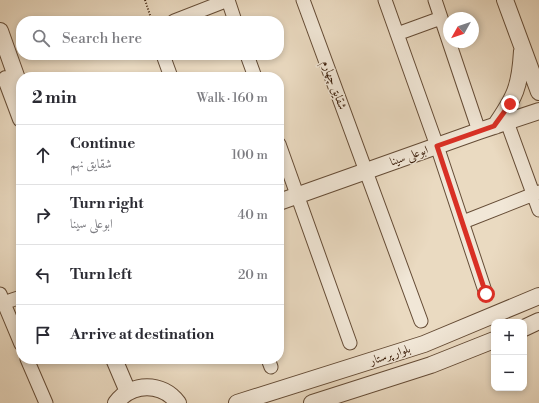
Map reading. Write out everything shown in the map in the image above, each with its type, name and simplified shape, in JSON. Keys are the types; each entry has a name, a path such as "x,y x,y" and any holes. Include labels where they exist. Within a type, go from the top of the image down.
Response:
{"street":[{"path":"187,16 228,0 233,16"},
{"name":"شقایق چهارم","path":"303,0 421,321"},
{"path":"385,0 437,146 486,294"},
{"path":"435,0 479,131"},
{"path":"505,0 539,92"},
{"path":"397,34 441,18"},
{"path":"0,31 16,76"},
{"path":"522,46 518,88 501,124 536,193 539,210"},
{"path":"165,60 169,72"},
{"path":"249,60 253,72"},
{"path":"0,62 16,105"},
{"name":"ابوعلی سینا","path":"284,200 539,111"},
{"path":"284,158 350,343"},
{"path":"462,222 536,193"},
{"name":"بلوار پرستار","path":"237,403 424,344 539,296"},
{"path":"16,298 1,300 16,333"},
{"path":"527,327 539,321"},
{"name":"بلوار پرستار","path":"312,403 431,365 491,341"},
{"path":"29,364 46,403"},
{"path":"117,364 133,390"},
{"path":"126,364 133,390"},
{"path":"116,403 120,398 133,390 147,387 157,388 166,392 178,403"}],"path":[{"path":"145,0 150,16"}],"route":[{"path":"486,294 437,146 494,126 510,104"}]}
